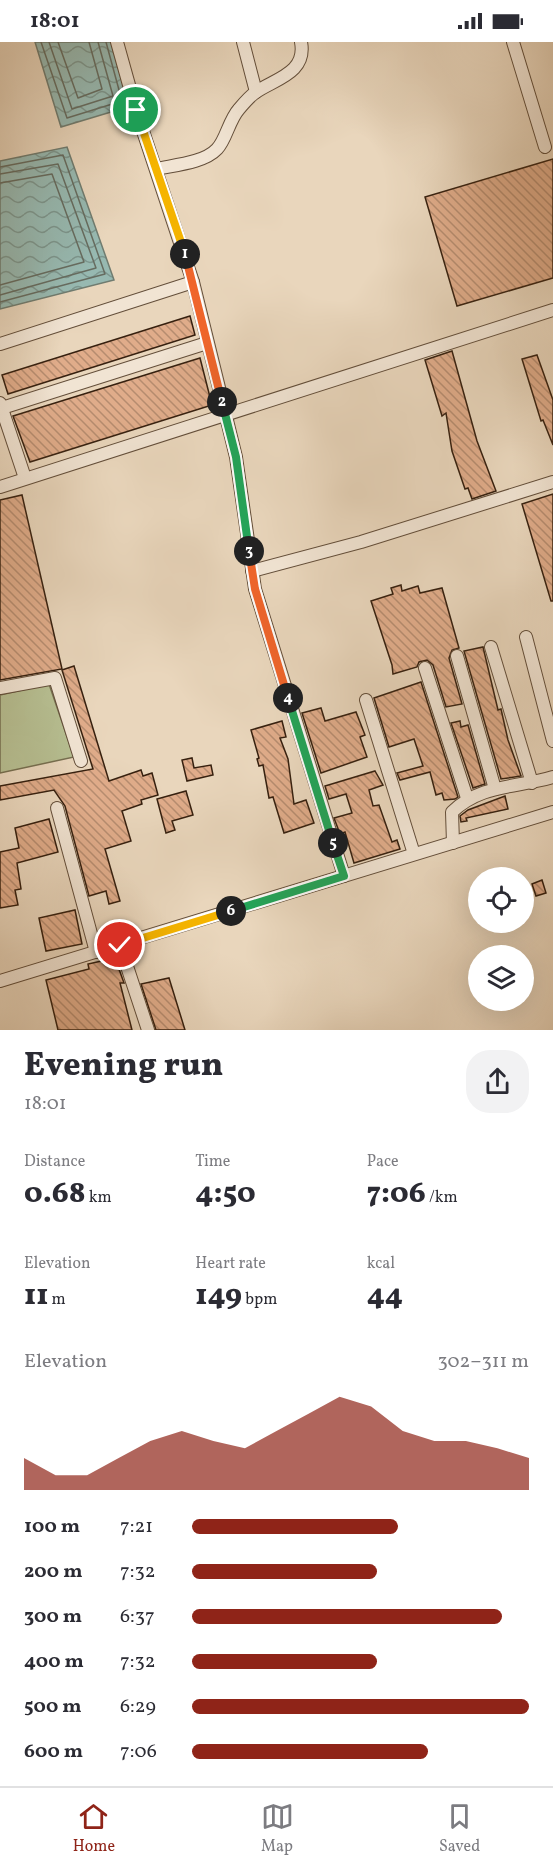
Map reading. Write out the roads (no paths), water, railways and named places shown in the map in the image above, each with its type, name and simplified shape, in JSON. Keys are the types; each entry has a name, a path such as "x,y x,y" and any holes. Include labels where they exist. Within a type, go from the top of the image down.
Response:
{"street":[{"path":"117,42 193,282 236,457 255,589 344,876"},
{"path":"243,42 256,92"},
{"path":"156,169 204,158 218,149 227,126 238,110 256,92 284,78 300,61 301,42"},
{"path":"513,42 545,147"},
{"path":"0,344 193,282"},
{"path":"0,487 553,310"},
{"path":"25,478 1,405 207,343"},
{"path":"252,571 361,542 553,482"},
{"path":"526,637 553,741"},
{"path":"491,647 532,783"},
{"path":"457,656 495,789"},
{"path":"425,668 467,798"},
{"path":"0,688 55,678 81,760"},
{"path":"366,700 414,854"},
{"path":"453,843 452,812 467,798 495,789 553,777"},
{"path":"57,808 96,952"},
{"path":"0,981 553,812"},
{"path":"120,945 148,1030"}],"water":[{"path":"35,42 111,42 131,106 61,127"},
{"path":"67,147 114,280 0,309 0,161"}]}
